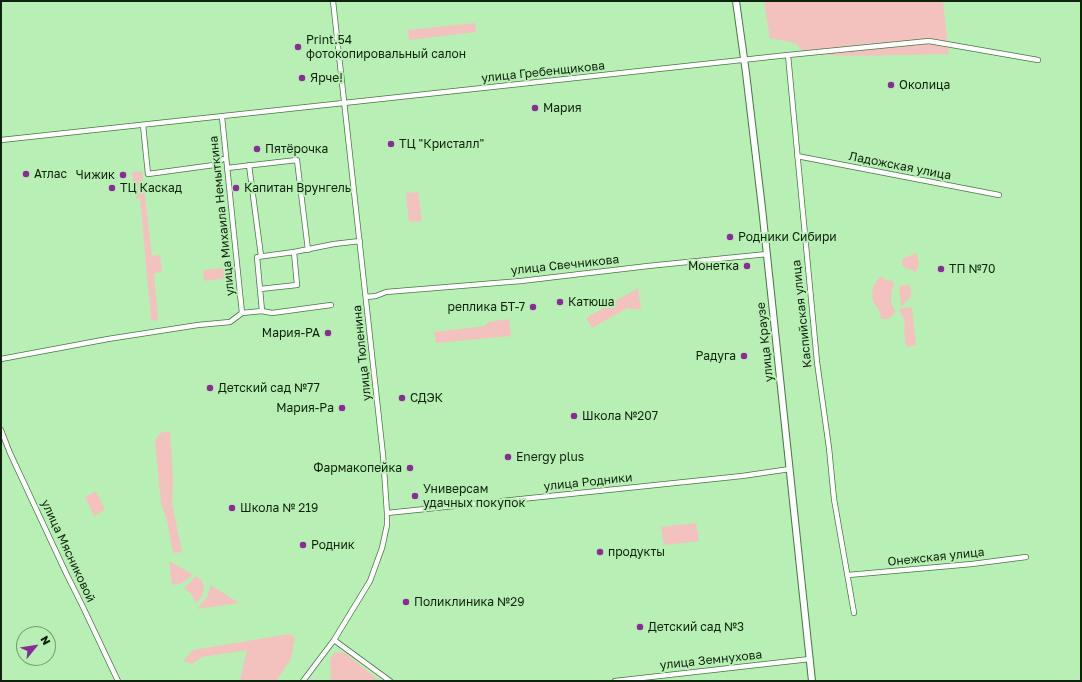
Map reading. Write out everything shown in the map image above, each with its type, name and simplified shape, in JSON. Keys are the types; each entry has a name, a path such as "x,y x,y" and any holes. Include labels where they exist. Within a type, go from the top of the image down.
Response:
{"main road":[{"name":"улица Краузе","path":"736,1 767,254 777,362 790,469 812,681"}],"street":[{"name":"улица Тюленина","path":"303,681 334,640 370,581 382,548 387,525 383,455 333,1"},
{"path":"744,60 929,41 1038,60"},
{"name":"Каспийская улица","path":"788,56 816,362 829,448 834,499 854,613"},
{"name":"улица Гребенщикова","path":"1,140 744,60"},
{"name":"улица Михаила Немыткина","path":"222,117 242,313"},
{"path":"144,125 148,174 214,166 223,159"},
{"name":"Ладожская улица","path":"798,156 999,195"},
{"path":"227,168 297,160 308,250"},
{"path":"249,165 261,256"},
{"path":"262,311 257,257 360,241"},
{"path":"260,289 297,285 294,252"},
{"name":"улица Свечникова","path":"366,297 376,296 386,292 527,280 767,254"},
{"path":"1,359 108,339 230,322 242,313 262,311 272,313 331,305"},
{"name":"улица Мясниковой","path":"1,430 10,453 118,681"},
{"name":"улица Родники","path":"387,513 738,476 790,469"},
{"name":"Онежская улица","path":"848,575 972,564 1026,557"},
{"path":"334,640 390,681"},
{"name":"улица Земнухова","path":"615,681 810,659"}],"shaded area":[{"path":"764,1 943,1 949,54 852,56 806,54 795,43 770,38"},
{"path":"475,23 476,32 409,40 408,30"},
{"path":"142,171 152,256 160,255 162,272 154,273 158,321 151,320 140,198 136,199 132,172"},
{"path":"418,192 422,221 409,222 406,193"},
{"path":"916,253 919,263 916,272 902,266 902,259"},
{"path":"225,268 226,278 204,281 203,270"},
{"path":"880,276 886,280 893,281 894,286 892,289 891,303 896,312 888,319 881,319 880,312 873,301 872,296 873,287"},
{"path":"910,285 911,296 901,307 899,286"},
{"path":"638,288 641,310 627,308 592,328 586,318"},
{"path":"912,307 916,345 906,347 904,329 905,322 899,311 902,308"},
{"path":"509,319 511,336 436,343 434,332 485,326 488,322"},
{"path":"170,431 173,479 172,504 182,552 173,553 167,521 161,503 155,441 160,433"},
{"path":"96,491 105,510 94,516 85,497"},
{"path":"696,523 699,541 664,545 661,527"},
{"path":"169,561 192,574 188,579 180,584 172,585"},
{"path":"195,576 201,579 204,587 202,596 196,603 191,594 184,588"},
{"path":"211,585 239,603 197,609 207,597"},
{"path":"290,634 295,638 291,659 276,681 240,681 247,650 202,657 192,664 183,661 193,650"},
{"path":"334,653 345,653 380,681 330,681 330,659"}],"place":[{"name":"Print.54 фотокопировальный салон","path":"298,47"},
{"name":"Ярче!","path":"302,78"},
{"name":"Околица","path":"891,85"},
{"name":"Мария","path":"535,108"},
{"name":"ТЦ \"Кристалл\"","path":"391,144"},
{"name":"Пятёрочка","path":"257,149"},
{"name":"Атлас","path":"26,174"},
{"name":"Чижик","path":"123,175"},
{"name":"ТЦ Каскад","path":"112,188"},
{"name":"Капитан Врунгель","path":"236,188"},
{"name":"Родники Сибири","path":"730,237"},
{"name":"Монетка","path":"747,266"},
{"name":"ТП №70","path":"941,269"},
{"name":"Катюша","path":"560,302"},
{"name":"реплика БТ-7","path":"533,307"},
{"name":"Мария-РА","path":"328,333"},
{"name":"Радуга","path":"744,356"},
{"name":"Детский сад №77","path":"210,388"},
{"name":"СДЭК","path":"402,398"},
{"name":"Мария-Ра","path":"342,408"},
{"name":"Школа №207","path":"574,416"},
{"name":"Energy plus","path":"508,457"},
{"name":"Фармакопейка","path":"410,468"},
{"name":"Универсам удачных покупок","path":"415,496"},
{"name":"Школа № 219","path":"232,508"},
{"name":"Родник","path":"303,545"},
{"name":"продукты","path":"600,552"},
{"name":"Поликлиника №29","path":"406,602"},
{"name":"Детский сад №3","path":"640,627"}]}
